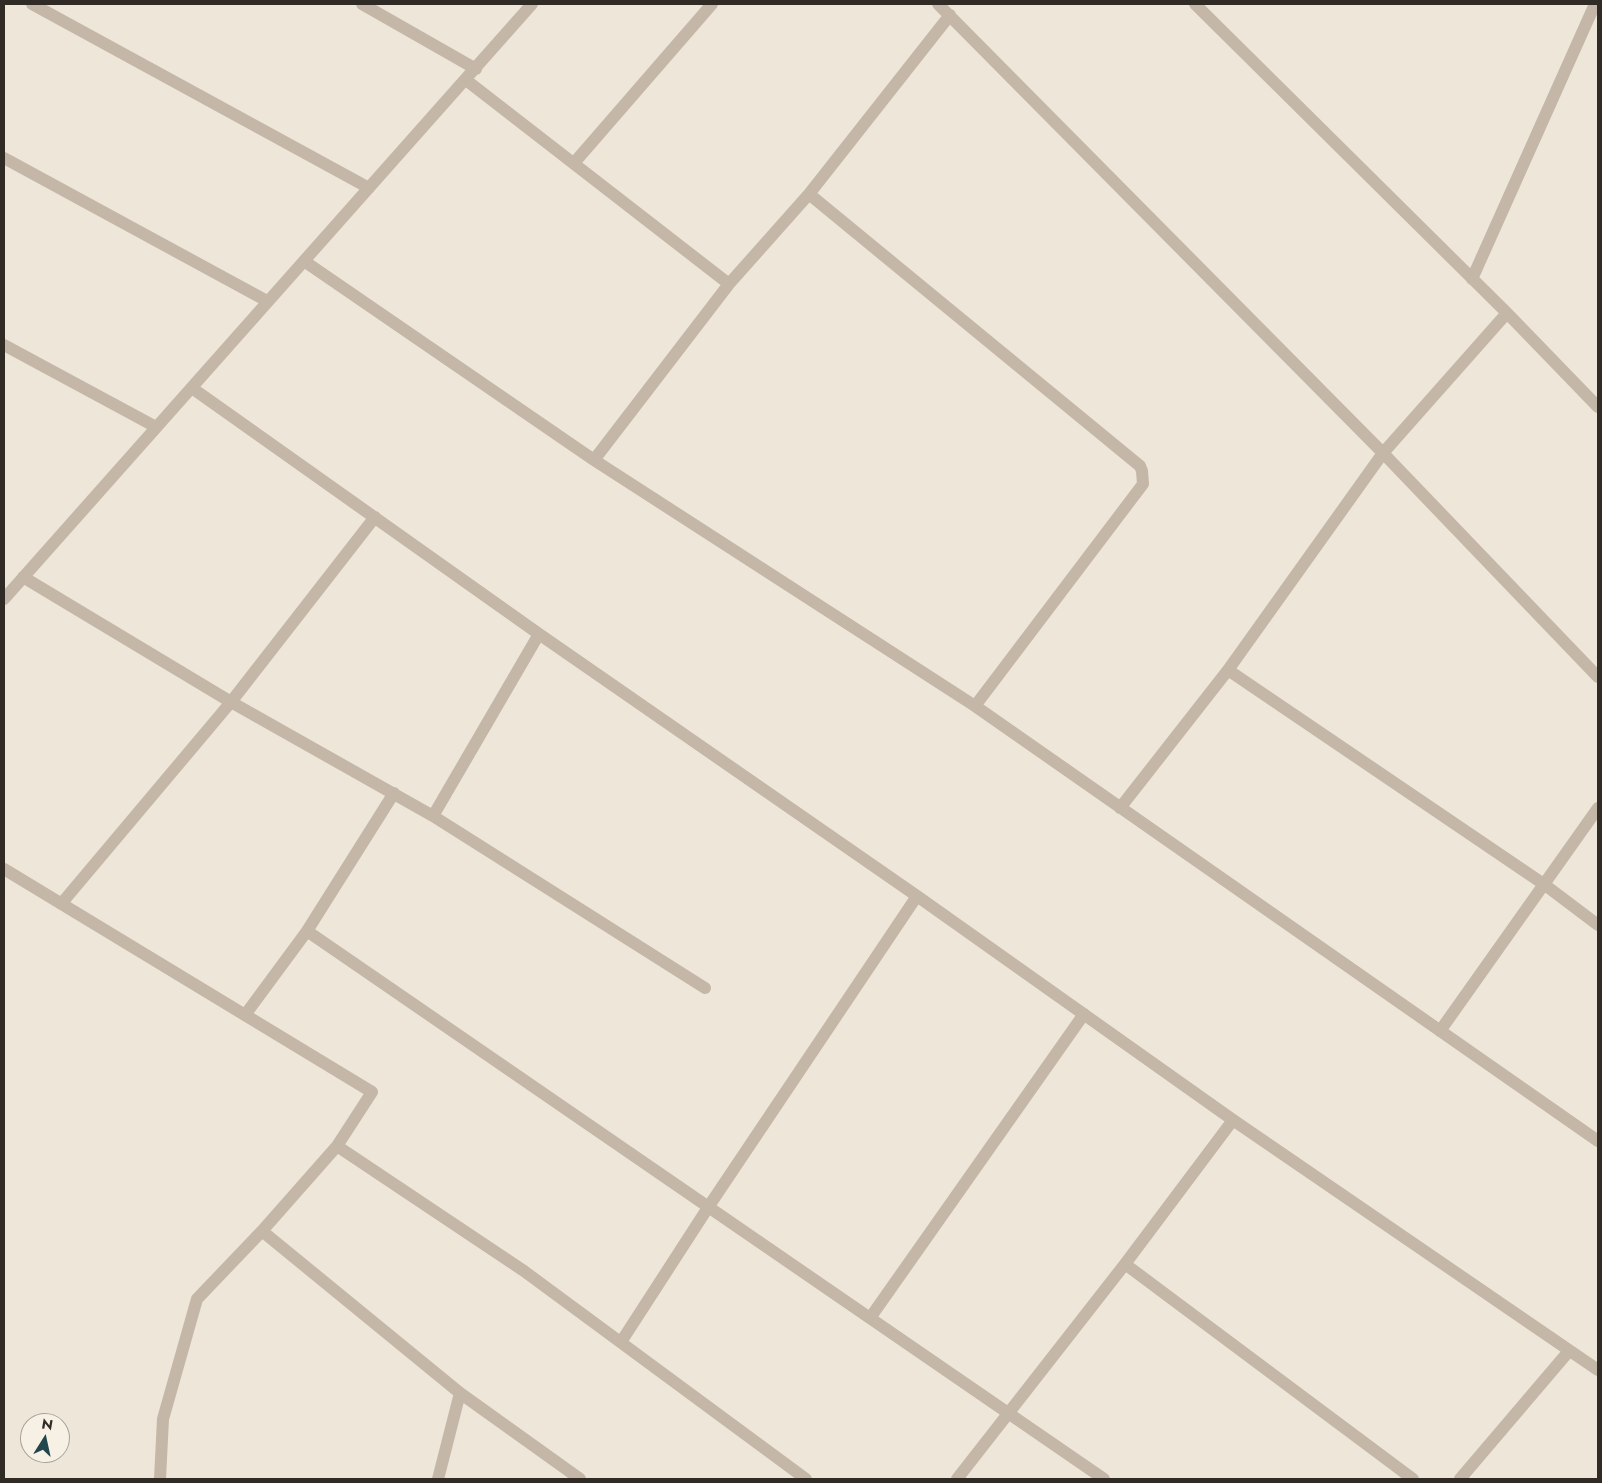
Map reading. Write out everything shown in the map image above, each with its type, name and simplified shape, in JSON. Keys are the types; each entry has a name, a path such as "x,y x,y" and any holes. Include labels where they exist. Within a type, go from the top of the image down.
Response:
{"street":[{"path":"32,4 369,188"},
{"path":"362,4 476,69"},
{"path":"4,599 532,4"},
{"path":"574,163 712,4"},
{"path":"938,4 1383,453 1598,676"},
{"path":"1195,4 1507,313 1598,407"},
{"path":"1472,279 1596,4"},
{"path":"594,460 729,284 809,194 950,15"},
{"path":"466,80 729,284"},
{"path":"4,158 267,301"},
{"path":"809,194 1132,459 1142,471 1143,484 975,706"},
{"path":"304,261 594,460 975,706 1598,1141"},
{"path":"1120,808 1228,670 1383,453 1507,313"},
{"path":"4,345 156,427"},
{"path":"192,388 539,634 917,896 1233,1120 1598,1370"},
{"path":"61,904 231,702 375,517"},
{"path":"22,577 231,702 433,816 705,988"},
{"path":"433,816 539,634"},
{"path":"1228,670 1544,885 1598,925"},
{"path":"245,1015 307,931 394,793"},
{"path":"1440,1031 1598,808"},
{"path":"4,869 372,1092 337,1146 262,1231 197,1299 163,1419 160,1479"},
{"path":"621,1342 709,1206 917,896"},
{"path":"307,931 1104,1479"},
{"path":"870,1318 1084,1014"},
{"path":"957,1479 1125,1264 1233,1120"},
{"path":"337,1146 524,1271 806,1479"},
{"path":"262,1231 460,1392 580,1479"},
{"path":"1125,1264 1413,1479"},
{"path":"1460,1479 1570,1351"},
{"path":"438,1479 460,1392"}]}
